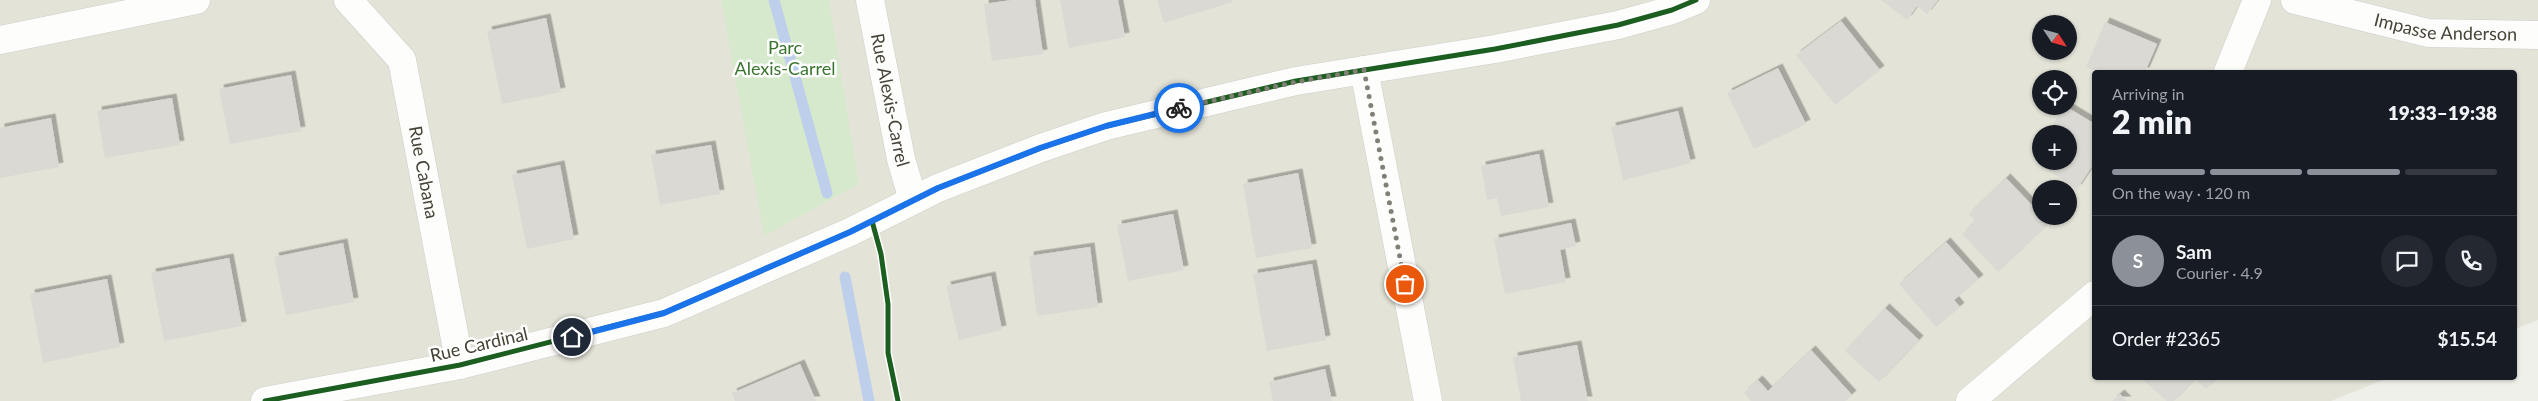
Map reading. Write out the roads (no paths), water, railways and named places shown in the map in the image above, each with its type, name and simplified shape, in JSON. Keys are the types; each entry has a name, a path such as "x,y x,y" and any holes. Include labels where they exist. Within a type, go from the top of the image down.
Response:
{"street":[{"path":"0,40 196,0"},
{"name":"Rue Cabana","path":"348,0 402,60 460,365"},
{"name":"Rue Alexis-Carrel","path":"870,0 901,159 913,200"},
{"name":"Rue Cardinal","path":"265,401 460,365 664,313 850,232 913,200 1040,148 1106,126 1221,97 1364,70 1495,49 1618,25 1672,10 1696,0"},
{"path":"2229,70 2257,0"},
{"name":"Impasse Anderson","path":"2295,0 2428,33 2538,35"},
{"path":"1364,70 1428,401"},
{"path":"1970,401 2092,299"}],"waterway":[{"path":"774,0 827,193"},
{"path":"845,277 869,401"}],"park label":[{"name":"Parc Alexis-Carrel","path":"785,58"}]}
